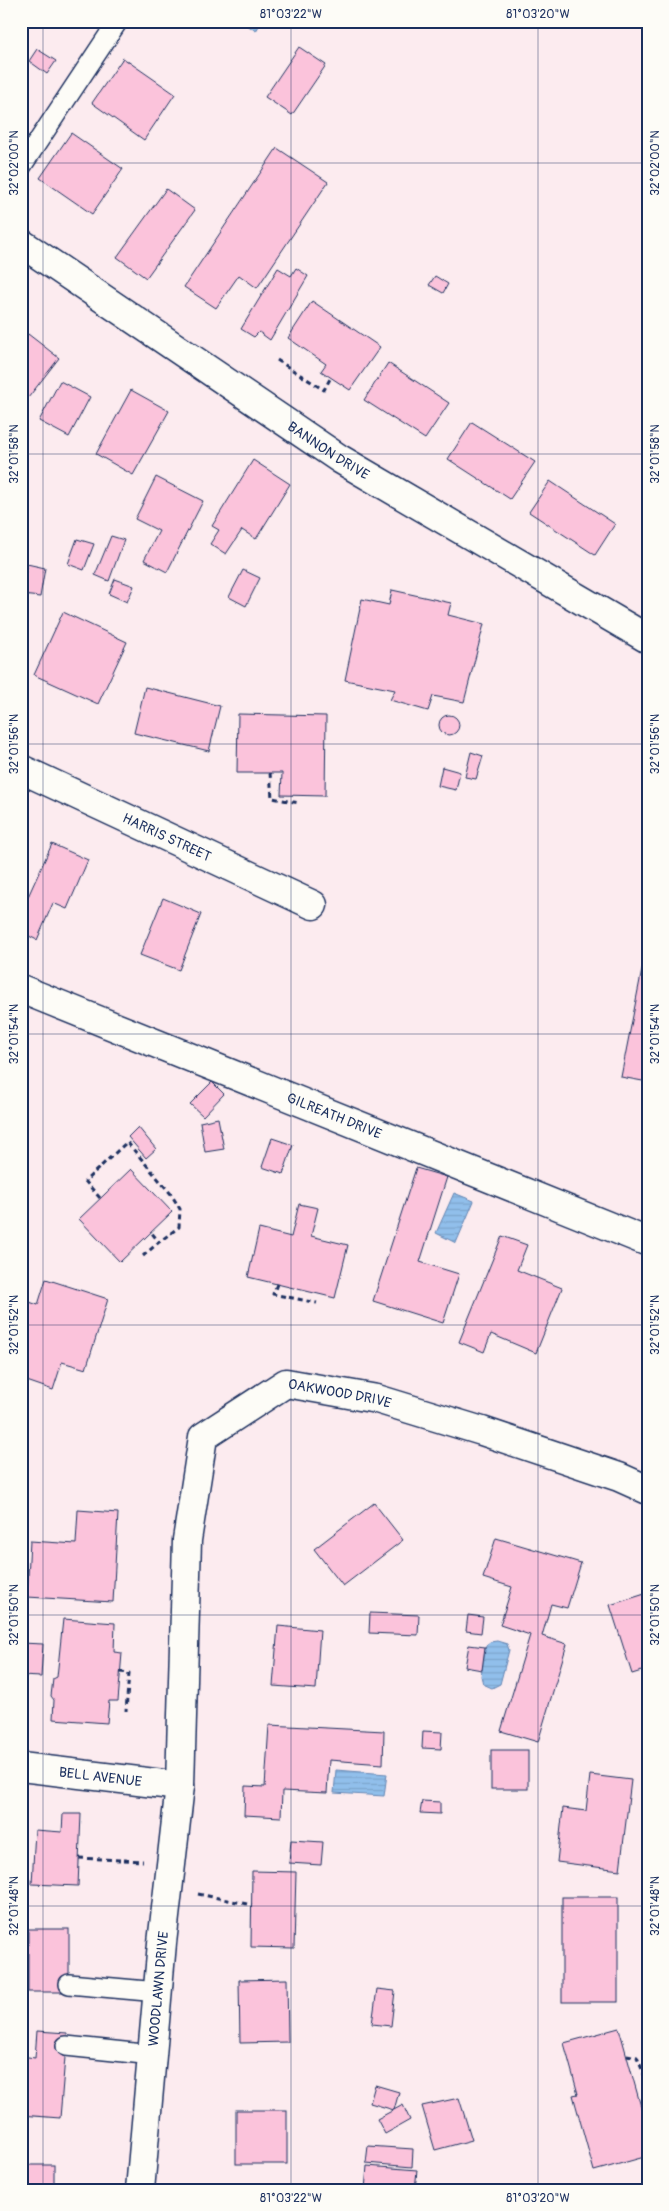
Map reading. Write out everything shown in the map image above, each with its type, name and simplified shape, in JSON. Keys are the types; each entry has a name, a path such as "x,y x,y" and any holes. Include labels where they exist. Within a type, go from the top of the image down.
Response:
{"street":[{"name":"BANNON DRIVE","path":"21,243 340,459 648,639"},
{"name":"HARRIS STREET","path":"21,769 313,905"},
{"name":"GILREATH DRIVE","path":"21,989 648,1242"},
{"name":"OAKWOOD DRIVE","path":"180,1786 187,1540 203,1437 286,1383 377,1399 482,1431 619,1477 648,1490"},
{"name":"BELL AVENUE","path":"21,1767 180,1786"},
{"name":"WOODLAWN DRIVE","path":"140,2190 169,1875 180,1786"}],"lane":[{"path":"21,166 118,21"},
{"path":"69,1984 158,1992"},
{"path":"66,2046 153,2055"}],"path":[{"path":"276,360 324,390 331,377"},
{"path":"270,773 272,798 299,803"},
{"path":"100,1198 85,1181 127,1142 172,1194 180,1209 179,1227 143,1256"},
{"path":"151,1232 159,1242"},
{"path":"276,1284 272,1294 317,1304"},
{"path":"120,1672 129,1673 126,1711"},
{"path":"79,1858 169,1875 252,1905"},
{"path":"627,2055 637,2057 648,2084"}],"water":[{"path":"241,21 262,21 256,31"},
{"path":"454,1193 474,1201 456,1243 436,1233"},
{"path":"497,1641 507,1644 509,1650 500,1684 492,1688 483,1684 481,1676 486,1645"},
{"path":"336,1770 387,1774 384,1796 334,1793"}],"building":[{"path":"299,47 326,65 292,115 265,97"},
{"path":"37,49 56,61 47,74 29,61"},
{"path":"123,58 175,94 144,140 92,103"},
{"path":"71,133 123,169 92,214 40,178"},
{"path":"277,148 328,182 257,288 239,275 216,308 184,287"},
{"path":"166,189 195,210 146,278 117,257"},
{"path":"278,268 291,276 296,268 308,276 270,340 259,332 254,337 241,329"},
{"path":"435,276 448,284 443,293 429,285"},
{"path":"312,301 380,347 350,390 321,371 326,364 288,338"},
{"path":"28,334 59,358 21,407 21,342"},
{"path":"388,363 449,403 425,439 364,400"},
{"path":"60,381 90,397 69,437 39,421"},
{"path":"131,390 169,411 133,475 96,454"},
{"path":"472,422 535,462 510,499 448,459"},
{"path":"253,460 290,484 256,539 242,530 226,554 210,544 219,530 212,526"},
{"path":"156,477 203,501 167,572 144,560 159,531 135,519"},
{"path":"550,481 615,524 595,555 529,512"},
{"path":"111,536 124,540 109,581 95,575"},
{"path":"77,539 94,544 84,570 68,564"},
{"path":"27,564 45,568 40,597 22,595"},
{"path":"243,570 260,578 246,606 229,597"},
{"path":"115,579 134,586 127,602 109,594"},
{"path":"392,590 451,603 448,615 484,624 464,702 433,696 428,711 390,700 395,690 345,680 362,599 389,605"},
{"path":"63,612 127,642 98,704 34,675"},
{"path":"145,687 220,706 209,751 134,733"},
{"path":"238,714 326,716 325,796 281,795 282,773 237,773"},
{"path":"449,715 456,718 459,725 456,732 449,735 442,732 439,725 442,718"},
{"path":"471,752 483,756 476,779 465,777"},
{"path":"442,767 460,772 456,790 438,786"},
{"path":"52,844 88,860 67,909 53,903 37,940 21,932 21,912"},
{"path":"163,898 201,914 179,970 140,955"},
{"path":"648,939 648,1082 621,1077"},
{"path":"21,1051 26,1052 21,1074"},
{"path":"212,1082 224,1094 203,1116 190,1104"},
{"path":"218,1118 224,1149 205,1152 200,1122"},
{"path":"138,1127 156,1149 146,1158 128,1137"},
{"path":"272,1138 293,1145 283,1174 262,1167"},
{"path":"416,1168 447,1177 420,1262 459,1274 443,1323 373,1301"},
{"path":"131,1169 172,1212 120,1262 79,1219"},
{"path":"299,1204 318,1208 311,1236 348,1245 335,1298 248,1277 259,1229 291,1237"},
{"path":"502,1236 527,1245 517,1270 562,1288 536,1353 491,1334 484,1352 459,1342"},
{"path":"46,1279 108,1299 86,1369 62,1362 53,1390 21,1379 21,1299 38,1305"},
{"path":"374,1503 403,1540 343,1586 314,1549"},
{"path":"78,1510 118,1513 113,1602 27,1597 30,1541 76,1544"},
{"path":"496,1538 581,1563 567,1608 551,1604 542,1636 567,1644 538,1742 501,1731 530,1635 500,1625 512,1587 483,1578"},
{"path":"648,1593 648,1669 632,1674 610,1605"},
{"path":"370,1613 419,1615 418,1635 369,1633"},
{"path":"468,1615 483,1617 481,1633 466,1631"},
{"path":"63,1619 115,1623 114,1652 122,1653 118,1701 109,1701 107,1723 53,1719 54,1700 51,1696 53,1679 57,1677"},
{"path":"278,1626 320,1630 316,1689 273,1686"},
{"path":"21,1643 43,1644 41,1677 21,1676"},
{"path":"469,1645 485,1647 482,1670 465,1667"},
{"path":"269,1725 384,1731 383,1764 329,1760 327,1793 282,1791 281,1817 244,1815 245,1786 265,1787"},
{"path":"423,1731 442,1732 441,1749 422,1748"},
{"path":"491,1750 528,1750 528,1789 491,1789"},
{"path":"590,1775 631,1780 620,1870 557,1862 563,1808 586,1811"},
{"path":"422,1801 440,1802 440,1814 420,1813"},
{"path":"63,1814 81,1814 78,1886 32,1884 35,1830 62,1832"},
{"path":"291,1840 323,1842 321,1865 289,1863"},
{"path":"252,1871 296,1872 294,1948 251,1947"},
{"path":"562,1897 618,1897 618,2002 562,2002"},
{"path":"28,1929 69,1929 69,1992 28,1992"},
{"path":"287,1979 288,2042 240,2043 239,1980"},
{"path":"377,1989 395,1991 391,2026 372,2024"},
{"path":"619,2028 648,2132 648,2156 594,2171 573,2095 578,2094 564,2043"},
{"path":"37,2031 67,2033 60,2118 21,2115 24,2072 21,2072 21,2056 35,2058"},
{"path":"375,2085 399,2092 394,2110 370,2103"},
{"path":"459,2098 472,2140 435,2150 422,2106"},
{"path":"403,2105 410,2120 385,2134 377,2119"},
{"path":"236,2110 287,2110 287,2164 236,2164"},
{"path":"368,2146 413,2149 412,2167 366,2163"},
{"path":"21,2165 54,2165 54,2190 21,2190"},
{"path":"367,2166 417,2170 415,2190 365,2190"}]}
